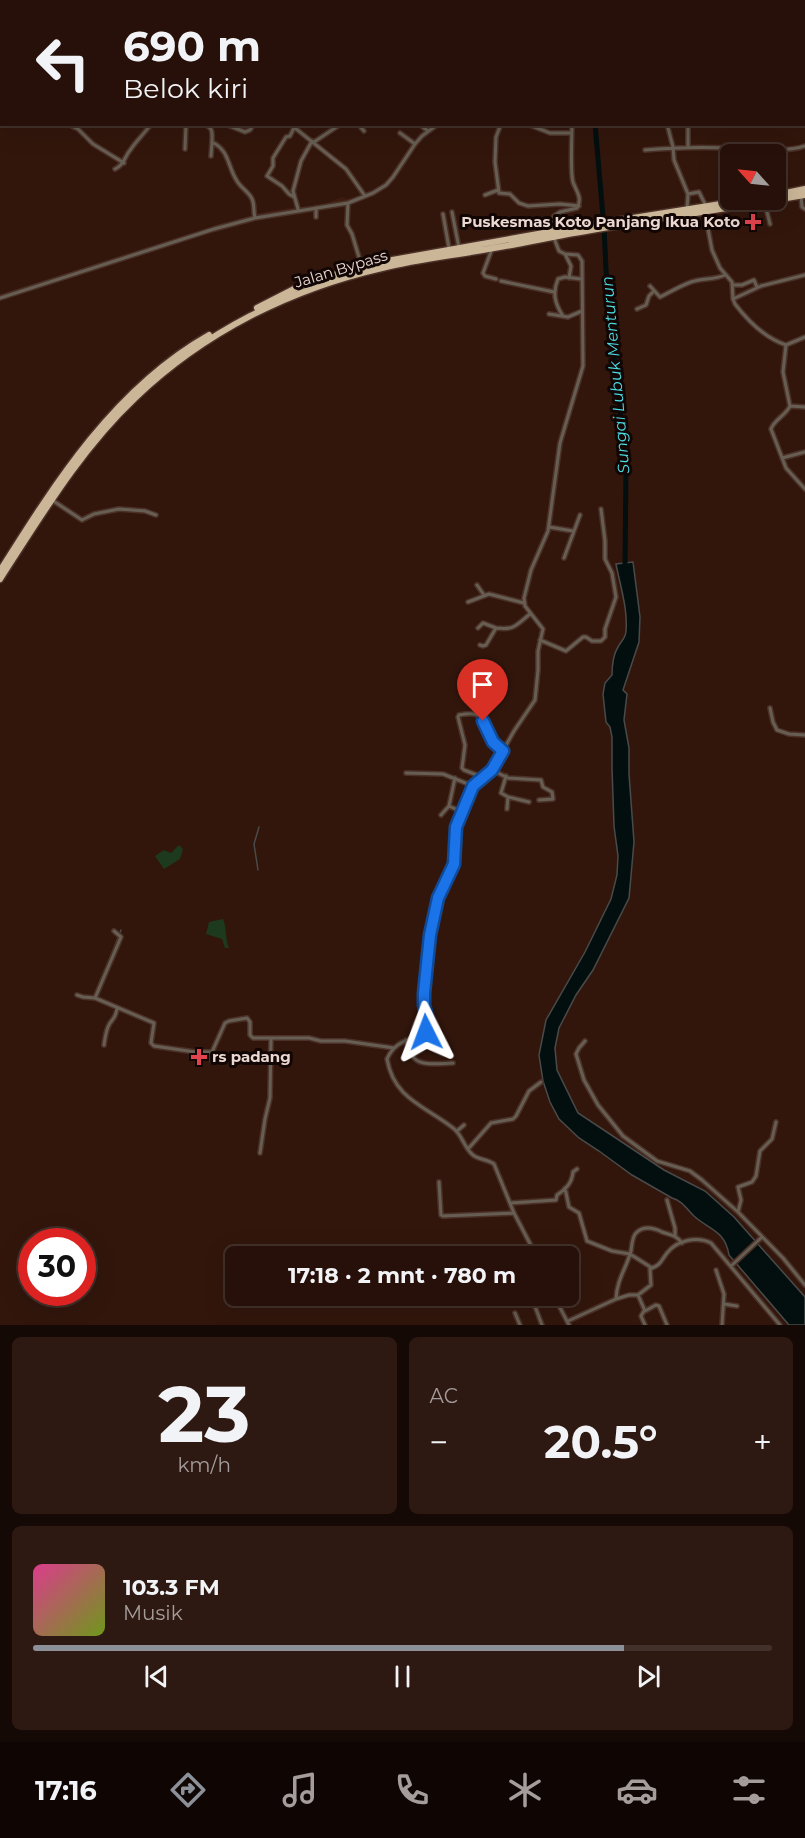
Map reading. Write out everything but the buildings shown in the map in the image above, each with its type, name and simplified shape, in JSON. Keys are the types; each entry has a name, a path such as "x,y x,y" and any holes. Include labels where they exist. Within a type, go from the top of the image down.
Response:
{"highway":[{"path":"786,193 805,189"},
{"name":"Jalan Bypass","path":"786,198 803,195"},
{"name":"Jalan Bypass","path":"0,579 63,474 118,407 158,371 197,342 273,298 330,276 362,267 492,249 583,228 720,206"},
{"name":"Jalan Bypass","path":"634,220 687,210 706,209"},
{"name":"Jalan Bypass","path":"0,571 79,459 112,420 161,375 204,342 256,312 300,293 360,273 459,248 553,234"}],"street":[{"path":"72,126 93,144 124,164"},
{"path":"115,169 124,164 130,150 150,126"},
{"path":"185,148 186,126"},
{"path":"210,126 213,132 211,156"},
{"path":"230,126 245,132 253,126"},
{"path":"298,210 293,191 301,161 313,141 338,126"},
{"path":"360,126 364,131"},
{"path":"422,126 428,131"},
{"path":"0,298 190,236 255,218 348,203 386,185 415,144 435,126"},
{"path":"500,126 496,137 495,162 498,190 501,194 510,194 519,203 528,206 560,204 579,206"},
{"path":"532,126 550,133 572,133"},
{"path":"572,126 572,179 578,190 579,206"},
{"path":"668,126 674,160 688,194 687,210"},
{"path":"688,126 688,146"},
{"path":"294,197 267,176 273,166 272,159 294,128 346,169 365,196"},
{"path":"400,133 415,144"},
{"path":"212,142 224,150 236,181 254,202 252,209 255,218"},
{"path":"645,150 688,146 720,147"},
{"path":"786,148 805,146"},
{"path":"485,195 498,190"},
{"path":"688,194 699,192 706,209 712,250 720,268 733,285 733,299 738,308 774,340 786,345 805,337"},
{"path":"803,195 802,207 805,209"},
{"path":"348,203 347,225 351,230 362,267"},
{"path":"531,1246 514,1213 494,1164 473,1155 457,1131 401,1092 393,1080 387,1061 394,1048 430,1028 424,1005 424,993 430,935 438,898 454,864 455,835 462,812 473,786 492,770 535,700 543,628 530,614 524,603 528,578 549,527 560,443 583,366 581,279 583,264 581,258 575,254 565,254 557,248 553,234 553,218 556,214 576,209 579,206"},
{"path":"316,208 316,217"},
{"path":"767,210 770,224"},
{"path":"452,212 459,248"},
{"path":"443,214 450,250"},
{"path":"492,249 483,273 485,276 554,292"},
{"path":"565,254 570,263 569,278"},
{"path":"650,286 661,297 692,282 717,279 726,275"},
{"path":"733,299 757,287 805,275"},
{"path":"563,316 556,305 554,292 558,279 581,279"},
{"path":"733,285 742,285 754,280 757,287"},
{"path":"637,309 646,305 649,296 654,291"},
{"path":"549,314 571,317 582,311"},
{"path":"786,345 783,372 790,406 771,428 786,468 805,489"},
{"path":"790,406 805,407"},
{"path":"782,458 805,452"},
{"path":"51,500 83,520 94,514 119,509 145,511 156,515"},
{"path":"540,640 566,651 583,637 592,641 605,637 616,597 612,573 605,559 601,509"},
{"path":"564,558 580,515"},
{"path":"549,527 573,531"},
{"path":"477,585 484,595"},
{"path":"468,602 484,595 496,595 524,603"},
{"path":"478,628 483,623 496,628 511,628 530,614"},
{"path":"480,645 486,645 496,628"},
{"path":"770,708 772,722 777,730 789,734 805,735"},
{"path":"482,777 470,771 464,771 462,768 465,745 459,714 475,714 480,717 494,744 503,751"},
{"path":"492,770 510,778 541,780 543,787 552,792 553,799 539,800"},
{"path":"406,774 434,773 455,778 473,786"},
{"path":"506,776 501,792 529,802"},
{"path":"441,815 449,806 455,778"},
{"path":"507,809 508,796"},
{"path":"449,806 462,812"},
{"path":"95,998 120,936 114,932"},
{"path":"77,995 95,998 154,1023 151,1043 154,1046 212,1052"},
{"path":"104,1045 109,1025 113,1021 117,1008"},
{"path":"212,1060 212,1052 222,1027 228,1021 247,1018 250,1022 251,1038 309,1038 394,1048"},
{"path":"260,1153 270,1098 271,1039"},
{"path":"406,1040 411,1055 419,1062 453,1063"},
{"path":"585,1041 576,1054 584,1080 598,1105 623,1136 657,1161 690,1171 712,1188 783,1258 805,1285"},
{"path":"468,1149 491,1123 513,1119 528,1091 541,1082"},
{"path":"738,1212 741,1200 738,1187 752,1182 756,1176 760,1151 772,1139 776,1122"},
{"path":"457,1131 464,1125"},
{"path":"511,1203 555,1201 559,1193 564,1191 572,1181 573,1172 577,1169"},
{"path":"439,1182 441,1215 443,1216 514,1213"},
{"path":"565,1188 569,1207 580,1214 587,1242 612,1251 630,1254 652,1268"},
{"path":"667,1200 675,1236"},
{"path":"616,1299 618,1282 630,1254 634,1236 642,1229 654,1228 675,1236 682,1243"},
{"path":"732,1265 761,1238"},
{"path":"560,1306 568,1323 616,1299 638,1295 651,1285 650,1270 660,1264 670,1250 682,1243 704,1239 711,1242 732,1265 780,1325"},
{"path":"716,1270 723,1294 722,1325"},
{"path":"638,1295 645,1311"},
{"path":"724,1304 737,1306"},
{"path":"645,1325 641,1316 642,1312 658,1305 667,1325"},
{"path":"535,1306 542,1325"},
{"path":"515,1313 520,1325"},
{"path":"773,1325 775,1319"}],"shaded area":[{"path":"342,197 346,199 356,197 359,200 354,204 260,220 259,213 322,205"},
{"path":"633,562 640,617 639,642 623,690 627,694 624,720 629,748 634,842 629,898 593,970 576,995 559,1028 555,1048 557,1070 578,1113 664,1170 705,1191 734,1217 805,1297 805,1325 789,1325 729,1255 724,1240 716,1231 700,1221 681,1203 632,1175 579,1138 559,1119 543,1081 539,1055 546,1020 585,952 611,899 617,875 612,737 610,727 606,722 603,694 605,683 612,675 615,653 626,633 625,606 616,564"}],"green space":[{"path":"179,845 183,849 180,859 164,869 155,856 164,850 171,853"},
{"path":"223,919 229,948 225,948 222,939 206,934 209,922"}],"waterway":[{"name":"Sungai Lubuk Menturun","path":"595,126 607,290 626,466 625,568"},
{"path":"258,870 254,844 259,827"},
{"path":"111,956 121,930"}],"place":[{"name":"Puskesmas Koto Panjang Ikua Koto","path":"753,222"},
{"name":"rs padang","path":"199,1057"}],"route":[{"path":"426,1032 430,1028 424,1005 430,935 438,898 454,864 456,827 473,786 492,770 503,751 493,742 483,721"}]}
